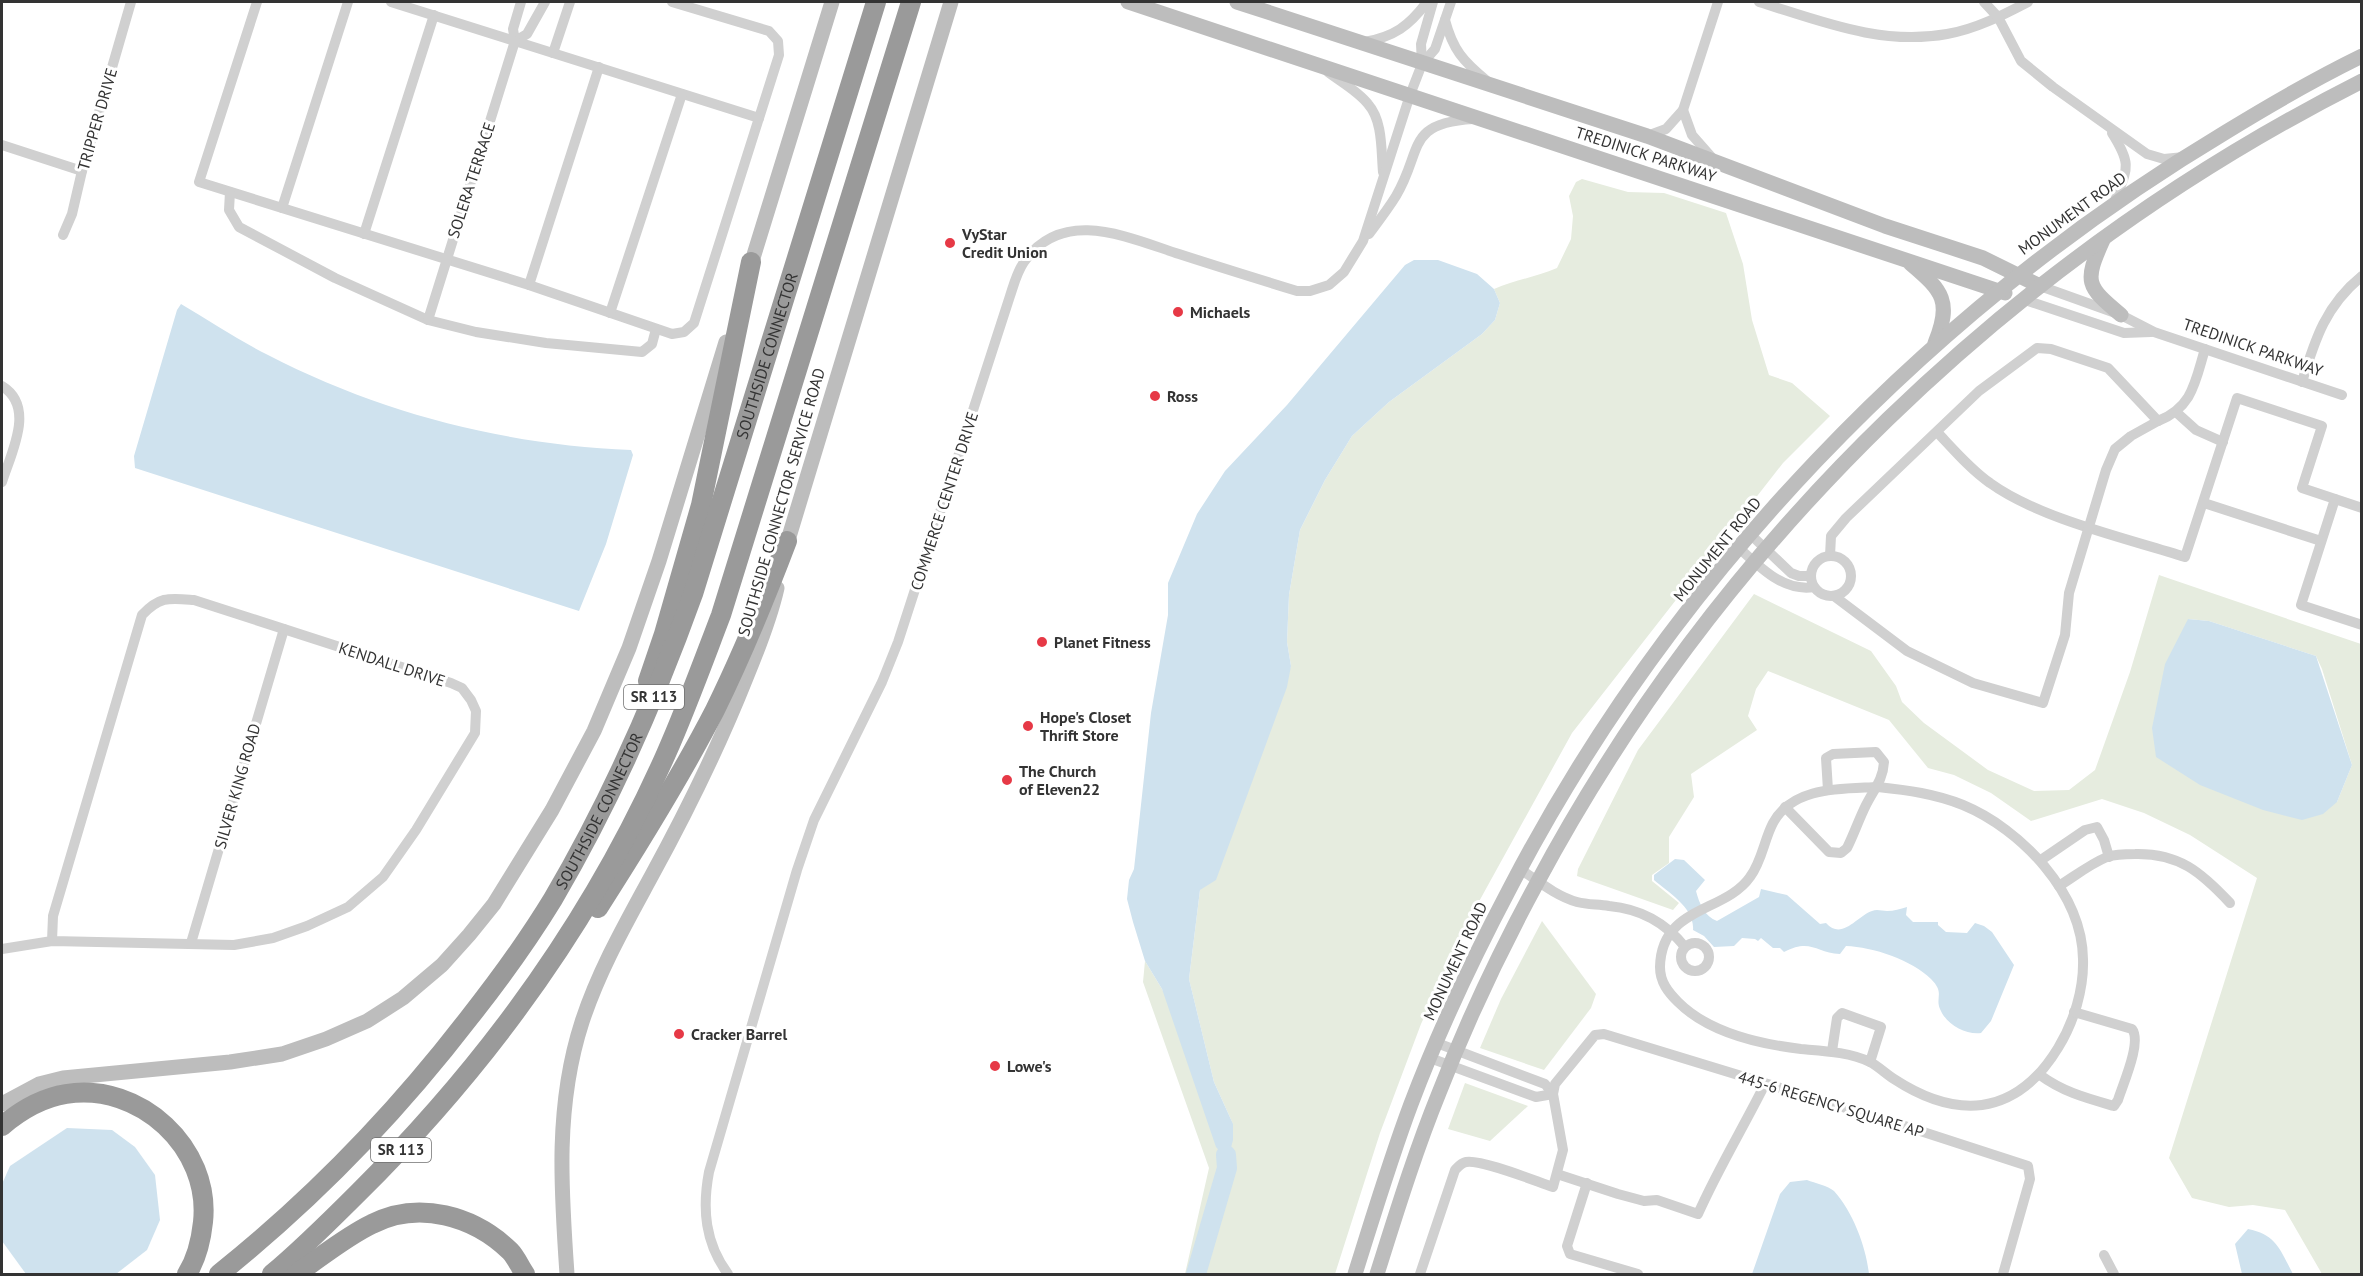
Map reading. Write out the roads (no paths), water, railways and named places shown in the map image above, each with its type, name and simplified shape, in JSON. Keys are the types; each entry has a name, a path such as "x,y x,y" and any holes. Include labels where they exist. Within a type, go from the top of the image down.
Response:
{"highway":[{"name":"SOUTHSIDE CONNECTOR","path":"219,1275 291,1214 348,1159 398,1106 434,1063 498,980 552,900 604,806 636,740 666,669 696,584 876,2"},
{"name":"SOUTHSIDE CONNECTOR","path":"272,1275 401,1150 490,1046 576,921 616,854 665,756 696,682 724,604 910,2"},
{"path":"525,940 615,763 645,690 664,634 701,505 751,262"},
{"path":"536,981 592,918 677,779 738,663 787,541"},
{"path":"2,1126 33,1103 69,1093 96,1093 113,1096 152,1114 175,1133 195,1165 205,1204 201,1242 188,1275"},
{"path":"296,1275 372,1223 401,1214 428,1212 452,1216 483,1230 512,1253 525,1275"}],"street":[{"name":"TRIPPER DRIVE","path":"63,235 72,214 82,171 131,2"},
{"path":"256,2 200,182 529,285 672,334 684,332 694,323 779,55 778,41 769,31 672,2"},
{"path":"282,208 348,2"},
{"path":"391,2 759,118"},
{"name":"SOLERA TERRACE","path":"428,320 515,41 513,28 521,2"},
{"name":"SOLERA TERRACE","path":"515,41 526,34 541,2"},
{"path":"553,53 570,2"},
{"path":"2,1104 39,1084 63,1078 282,1054 326,1039 367,1021 403,998 442,965 494,904 552,810 594,731 629,648 659,561 832,2"},
{"name":"SOUTHSIDE CONNECTOR SERVICE ROAD","path":"567,1275 561,1188 561,1128 572,1059 581,1023 603,965 694,797 730,718 774,599 787,541 951,2"},
{"name":"TREDINICK PARKWAY","path":"1128,2 2124,333 2154,332"},
{"name":"TREDINICK PARKWAY","path":"1236,2 1647,136 1885,226 1983,258 2040,286 2121,315 2154,332 2342,395"},
{"path":"1359,43 1383,38 1401,29 1427,2"},
{"name":"COMMERCE CENTER DRIVE","path":"1422,64 1421,44 1433,2"},
{"name":"COMMERCE CENTER DRIVE","path":"728,1275 714,1253 708,1235 705,1192 784,913 814,820 882,682 898,642 1010,296 1024,261 1047,240 1075,231 1092,229 1297,291 1310,291 1329,285 1344,272 1363,242 1410,95 1422,64 1435,49 1451,2"},
{"path":"1647,136 1666,129 1683,110 1718,2"},
{"path":"1759,2 1851,30 1883,37 1923,37 1949,34 1998,17 2028,2"},
{"path":"1984,2 1998,17 2021,61 2053,87 2147,154 2164,159 2184,157"},
{"path":"1995,2 1998,17"},
{"path":"364,234 434,15"},
{"path":"1445,20 1455,49 1464,62 1492,86"},
{"name":"MONUMENT ROAD","path":"1355,1275 1384,1180 1430,1058 1487,932 1520,869 1560,798 1631,688 1750,534 1816,461 1934,346 2018,275 2114,203 2184,157 2305,85 2361,56"},
{"path":"1318,65 1360,96 1374,113 1384,178"},
{"path":"529,285 598,68"},
{"path":"1377,1275 1423,1135 1453,1059 1495,966 1538,881 1628,732 1678,661 1755,562 1879,427 1937,372 2022,299 2104,238 2232,153 2361,81"},
{"path":"610,313 682,94"},
{"path":"1683,110 1692,135 1716,161"},
{"path":"1363,242 1397,195 1416,148 1427,131 1449,120 1480,118"},
{"path":"2107,125 2126,157 2127,167 2114,203"},
{"path":"2,145 82,171"},
{"path":"230,192 229,210 238,226 335,278 428,320 476,332 546,344 642,352 652,344 656,329"},
{"path":"2104,238 2092,264 2091,286 2121,315"},
{"path":"1905,259 1935,284 1943,299 1943,320 1934,346"},
{"path":"2302,382 2315,341 2332,307 2348,287 2361,276"},
{"path":"1830,556 1831,536 1846,518 1979,391 2037,348 2051,349 2108,368 2158,421"},
{"path":"1750,534 1791,573 1812,581 1821,593 1834,596 1907,651 1973,683 2043,703 2065,635 2069,593 2106,470 2115,449 2131,436 2176,412 2187,401 2205,349"},
{"path":"2,386 16,399 20,413 18,431 2,482"},
{"path":"1937,432 1990,483 2038,508 2089,527 2185,557 2237,398 2322,426 2302,488 2361,508"},
{"path":"2176,412 2196,430 2223,442"},
{"path":"2335,499 2301,605 2361,625"},
{"path":"2204,503 2321,541"},
{"path":"1739,548 1786,585 1794,587 1812,581"},
{"path":"1812,581 1818,561 1830,556 1846,563 1851,580 1845,591 1834,596"},
{"name":"KENDALL DRIVE","path":"2,949 52,941 234,945 273,938 307,927 348,907 383,877 416,830 475,733 476,711 462,688 194,600 170,598 152,603 142,615 53,916 52,941"},
{"name":"SILVER KING ROAD","path":"191,943 284,629"},
{"path":"1785,807 1829,852 1841,853 1848,848 1867,803 1878,786 1883,774 1884,762 1876,752 1833,754 1826,758 1824,764 1828,790"},
{"path":"1878,786 1913,791 1961,804 1995,822 2041,860 2059,885 2076,925 2084,957 2082,980 2066,1034 2040,1075 2016,1093 1998,1102 1960,1106 1942,1102 1918,1093 1870,1062 1832,1052 1765,1043 1704,1024 1671,996 1662,981 1660,965 1664,946 1672,931 1687,917 1738,889 1750,878 1773,824 1785,807 1794,800 1828,790 1878,786"},
{"path":"2041,860 2085,830 2097,827 2109,857"},
{"path":"2059,885 2109,857 2142,854 2170,858 2186,864 2201,874 2230,903"},
{"path":"1520,869 1574,901 1629,908 1649,916 1672,931 1685,947"},
{"name":"KENDALL DRIVE","path":"2,942 31,944"},
{"path":"2040,1075 2057,1087 2079,1097 2114,1106 2118,1100 2136,1045 2136,1035 2132,1029 2074,1012"},
{"path":"1832,1052 1837,1018 1842,1013 1848,1014 1881,1027 1870,1062"},
{"name":"445-6 REGENCY SQUARE AP","path":"1553,1094 1556,1084 1584,1047 1595,1035 1604,1034 2028,1166 2030,1179 2003,1275"},
{"path":"1437,1043 1453,1059 1500,1084 1536,1097 1553,1094"},
{"path":"1420,1275 1455,1170 1460,1165 1466,1162 1479,1163 1553,1187 1563,1150 1553,1094 1545,1084 1505,1070 1453,1059 1430,1058"},
{"path":"1500,1084 1505,1070"},
{"path":"1557,1174 1644,1201 1657,1200 1698,1214 1717,1171 1736,1141 1765,1084"},
{"path":"1587,1184 1567,1246 1570,1254 1638,1275"},
{"path":"2104,1255 2114,1275"}],"water":[{"path":"1414,260 1438,260 1477,274 1494,289 1500,303 1495,320 1482,334 1389,402 1352,436 1325,480 1300,530 1289,595 1287,642 1291,666 1287,687 1216,880 1200,890 1189,979 1214,1082 1233,1124 1233,1140 1229,1155 1223,1155 1216,1147 1162,989 1145,961 1127,899 1129,880 1134,869 1151,713 1168,615 1168,583 1197,514 1225,471 1287,405 1405,265"},
{"path":"181,304 235,337 311,376 399,409 490,433 584,447 631,450 633,455 606,544 579,611 135,468 134,456 177,310"},
{"path":"2188,619 2209,621 2316,656 2352,765 2337,802 2323,814 2302,820 2263,810 2200,785 2156,757 2152,728 2165,664"},
{"path":"1675,859 1684,860 1705,880 1696,891 1697,896 1706,913 1717,921 1759,897 1761,889 1787,895 1820,924 1826,923 1838,929 1849,926 1872,911 1892,911 1907,907 1906,915 1913,922 1938,922 1938,925 1946,932 1967,933 1975,923 1984,926 1992,932 2014,965 1991,1021 1981,1033 1969,1032 1951,1024 1943,1014 1939,1005 1938,988 1931,979 1914,966 1891,956 1868,949 1846,946 1840,954 1807,946 1784,952 1780,948 1773,948 1761,938 1758,941 1742,938 1734,946 1714,947 1704,936 1693,930 1690,915 1680,901 1654,880 1654,875"},
{"path":"67,1128 112,1130 135,1147 155,1175 160,1220 147,1250 116,1274 26,1274 2,1241 2,1184 10,1166"},
{"path":"1807,1180 1831,1189 1841,1199 1858,1230 1869,1274 1752,1274 1780,1194 1790,1182"},
{"path":"2248,1229 2272,1240 2281,1251 2293,1274 2242,1274 2235,1244"}],"waterway":[{"path":"1196,1274 1227,1168 1226,1155"}],"place":[{"name":"VyStar Credit Union","path":"950,243"},
{"name":"Michaels","path":"1178,312"},
{"name":"Ross","path":"1155,396"},
{"name":"Planet Fitness","path":"1042,642"},
{"name":"Hope's Closet Thrift Store","path":"1028,726"},
{"name":"The Church of Eleven22","path":"1007,780"},
{"name":"Cracker Barrel","path":"679,1034"},
{"name":"Lowe's","path":"995,1066"}]}
